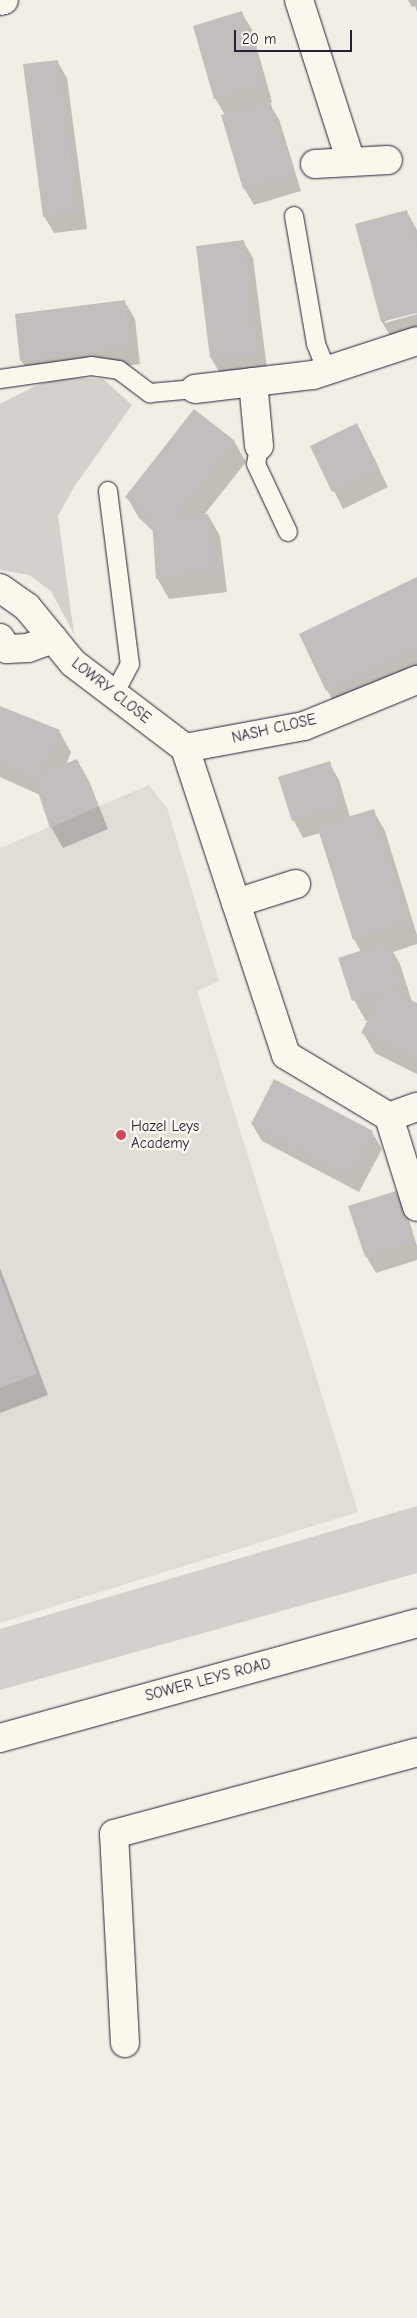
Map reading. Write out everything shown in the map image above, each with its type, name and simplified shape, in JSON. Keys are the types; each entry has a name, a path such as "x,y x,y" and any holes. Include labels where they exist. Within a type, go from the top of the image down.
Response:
{"street":[{"path":"0,1 4,0"},
{"path":"299,0 351,162"},
{"path":"315,164 388,160"},
{"path":"195,389 313,376 417,341"},
{"path":"253,382 259,446"},
{"name":"LOWRY CLOSE","path":"0,588 27,607 73,664 185,748"},
{"path":"0,638 7,649 28,648 53,639"},
{"name":"NASH CLOSE","path":"185,748 304,726 417,680"},
{"path":"185,748 286,1055 389,1116 417,1207"},
{"path":"236,903 296,884"},
{"path":"389,1116 417,1107"},
{"name":"SOWER LEYS ROAD","path":"0,1738 417,1623"},
{"path":"125,2043 114,1834 417,1752"}],"lane":[{"path":"294,216 316,344 327,370"},
{"path":"0,379 91,366 119,370 150,393 195,389"},
{"path":"259,446 256,464 288,532"},
{"path":"108,491 130,664 114,694"}],"shaded area":[{"path":"64,377 103,379 132,405 74,487 58,516 74,634 51,591 29,575 0,570 0,404 35,386"},
{"name":"Hazel Leys Academy","path":"149,785 167,808 219,981 197,991 358,1512 0,1623 0,848"},
{"path":"417,1506 417,1573 0,1690 0,1629"}],"building":[{"path":"242,11 263,85 214,99 193,26"},
{"path":"58,60 78,212 43,217 23,64"},
{"path":"270,101 292,174 243,189 221,115"},
{"path":"407,210 417,246 417,313 381,322 355,224"},
{"path":"244,240 258,353 210,358 196,246"},
{"path":"125,300 131,347 20,361 15,314"},
{"path":"194,409 235,441 174,518 208,514 215,571 156,579 152,521 125,497"},
{"path":"357,423 380,470 332,492 310,446"},
{"path":"417,577 417,647 326,691 299,634"},
{"path":"0,706 60,730 42,773 77,759 97,807 50,828 33,777 0,762"},
{"path":"330,761 343,806 292,821 278,777"},
{"path":"374,809 409,922 353,940 317,826"},
{"path":"388,942 402,984 388,989 417,1003 417,1060 361,1033 383,991 352,1001 338,958"},
{"path":"274,1079 373,1131 349,1176 251,1124"},
{"path":"396,1191 413,1242 365,1257 348,1206"},
{"path":"0,1276 37,1374 0,1388"}],"place":[{"name":"Hazel Leys Academy","path":"121,1135"}]}
